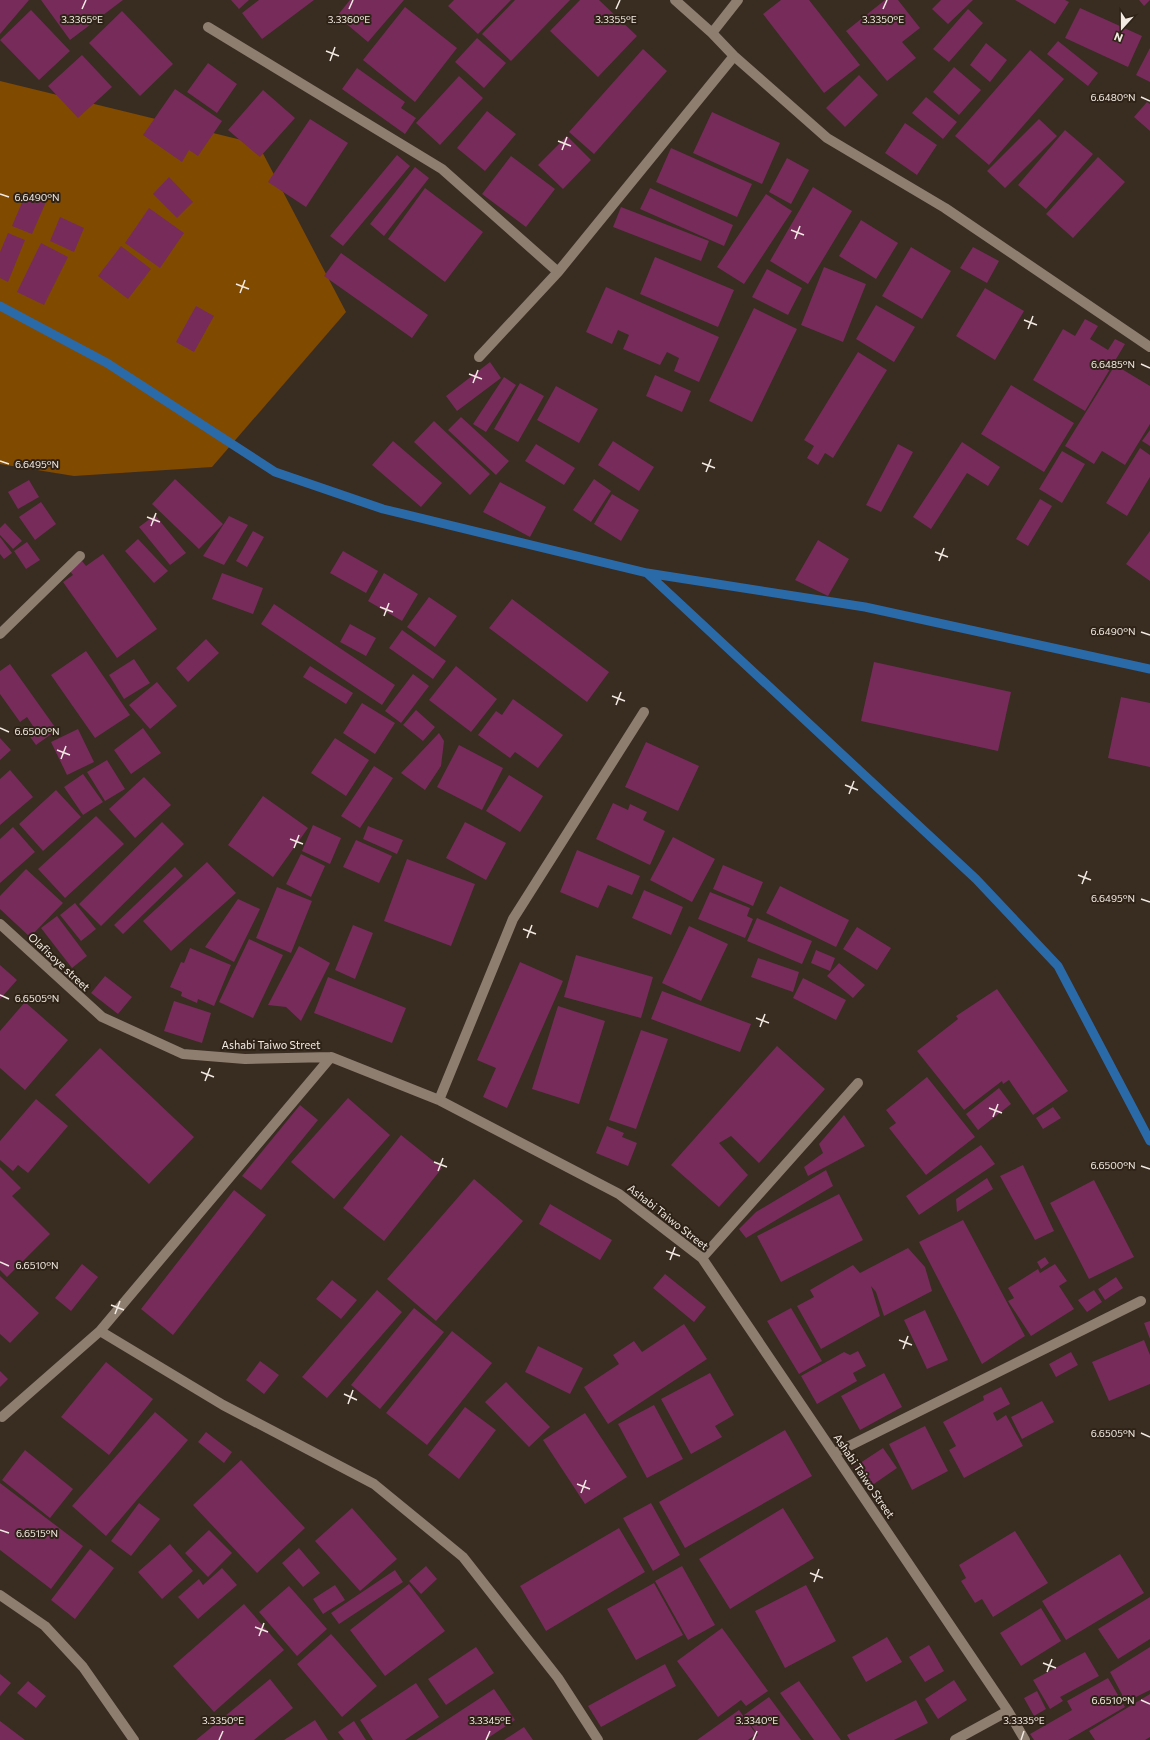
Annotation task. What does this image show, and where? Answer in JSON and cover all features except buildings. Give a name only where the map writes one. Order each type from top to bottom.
[{"type":"street","points":[[675,0],[712,33],[734,56],[827,138],[946,208],[1150,347]]},
{"type":"street","points":[[712,33],[738,0]]},
{"type":"street","points":[[208,27],[442,169],[558,272]]},
{"type":"street","points":[[479,357],[558,272],[734,56]]},
{"type":"street","points":[[0,634],[80,556]]},
{"type":"street","points":[[439,1100],[513,920],[644,712]]},
{"type":"street","name":"Olafisoye street","points":[[0,924],[102,1017]]},
{"type":"street","name":"Ashabi Taiwo Street","points":[[102,1017],[183,1054],[245,1059],[331,1057],[439,1100],[619,1194],[702,1258],[1008,1712],[1025,1740]]},
{"type":"street","points":[[1,1417],[100,1331],[331,1057]]},
{"type":"street","points":[[702,1258],[858,1083]]},
{"type":"street","points":[[834,1453],[1141,1301]]},
{"type":"street","points":[[100,1331],[223,1404],[374,1484],[463,1557],[558,1678],[598,1740]]},
{"type":"street","points":[[0,1595],[45,1626],[83,1666],[134,1740]]},
{"type":"street","points":[[955,1740],[1008,1712]]},
{"type":"shaded area","points":[[0,81],[258,144],[346,312],[212,467],[74,476],[0,464]]},
{"type":"waterway","points":[[0,306],[107,363],[275,472],[383,509],[647,573],[865,607],[1150,669]]},
{"type":"waterway","points":[[647,573],[976,879],[1058,966],[1150,1141]]}]
